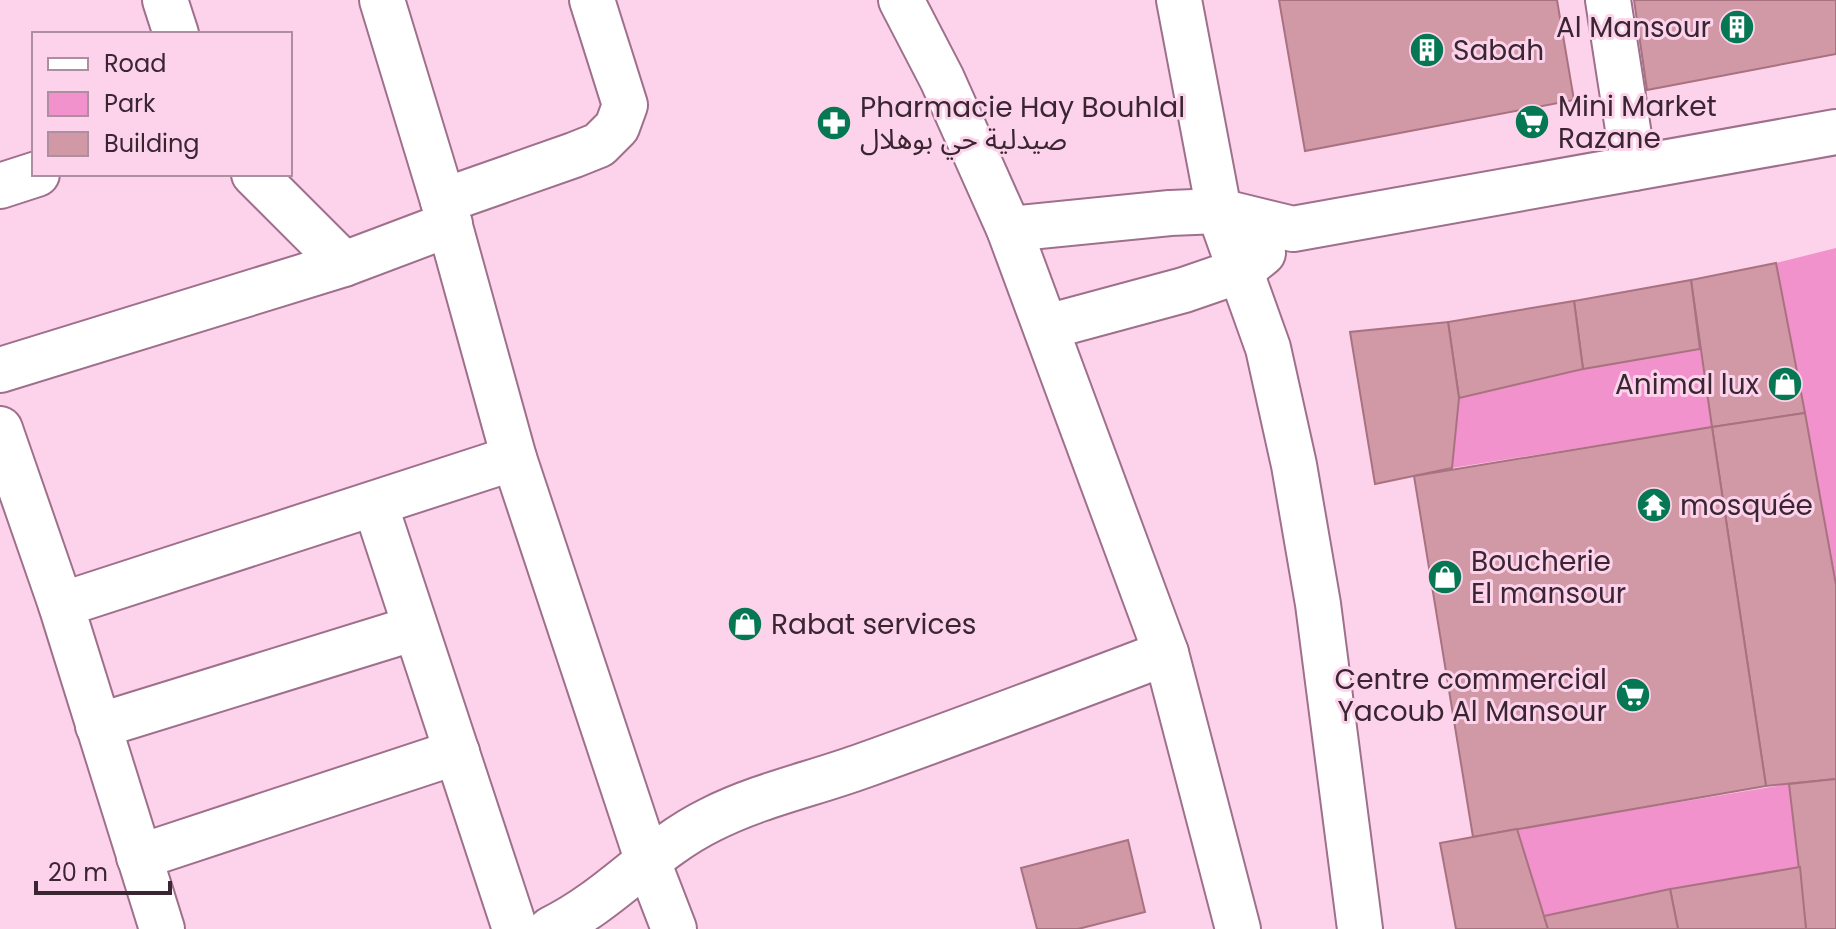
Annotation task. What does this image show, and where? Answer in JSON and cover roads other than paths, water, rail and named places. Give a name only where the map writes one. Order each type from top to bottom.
[{"type":"street","points":[[165,0],[175,32]]},
{"type":"street","points":[[382,0],[447,213],[514,458],[647,859],[674,929]]},
{"type":"street","points":[[0,370],[344,264],[447,213],[599,145],[617,127],[625,105],[592,0]]},
{"type":"street","points":[[901,0],[942,79],[1009,229],[1166,653],[1238,929]]},
{"type":"street","points":[[1179,0],[1219,211],[1268,348],[1294,465],[1318,604],[1360,929]]},
{"type":"street","points":[[1608,0],[1634,168]]},
{"type":"street","points":[[1009,229],[1219,211],[1293,229],[1836,132]]},
{"type":"street","points":[[0,186],[32,176]]},
{"type":"street","points":[[256,176],[344,264]]},
{"type":"street","points":[[1047,327],[1184,290],[1242,270],[1293,229]]},
{"type":"street","points":[[0,429],[61,605],[162,929]]},
{"type":"street","points":[[61,605],[514,458]]},
{"type":"street","points":[[375,504],[515,929]]},
{"type":"street","points":[[98,726],[415,628]]},
{"type":"street","points":[[551,929],[575,917],[647,859],[688,832],[759,799],[950,735],[1166,653]]},
{"type":"street","points":[[139,857],[457,752]]},
{"type":"place","name":"Al Mansour","points":[[1737,27]]},
{"type":"place","name":"Sabah","points":[[1427,50]]},
{"type":"place","name":"Mini Market Razane","points":[[1532,122]]},
{"type":"place","name":"Pharmacie Hay Bouhlal صيدلية حي بوهلال","points":[[834,123]]},
{"type":"place","name":"Animal lux","points":[[1785,384]]},
{"type":"place","name":"mosquée","points":[[1654,505]]},
{"type":"place","name":"Boucherie El mansour","points":[[1445,577]]},
{"type":"place","name":"Rabat services","points":[[745,624]]},
{"type":"place","name":"Centre commercial Yacoub Al Mansour","points":[[1633,695]]}]
